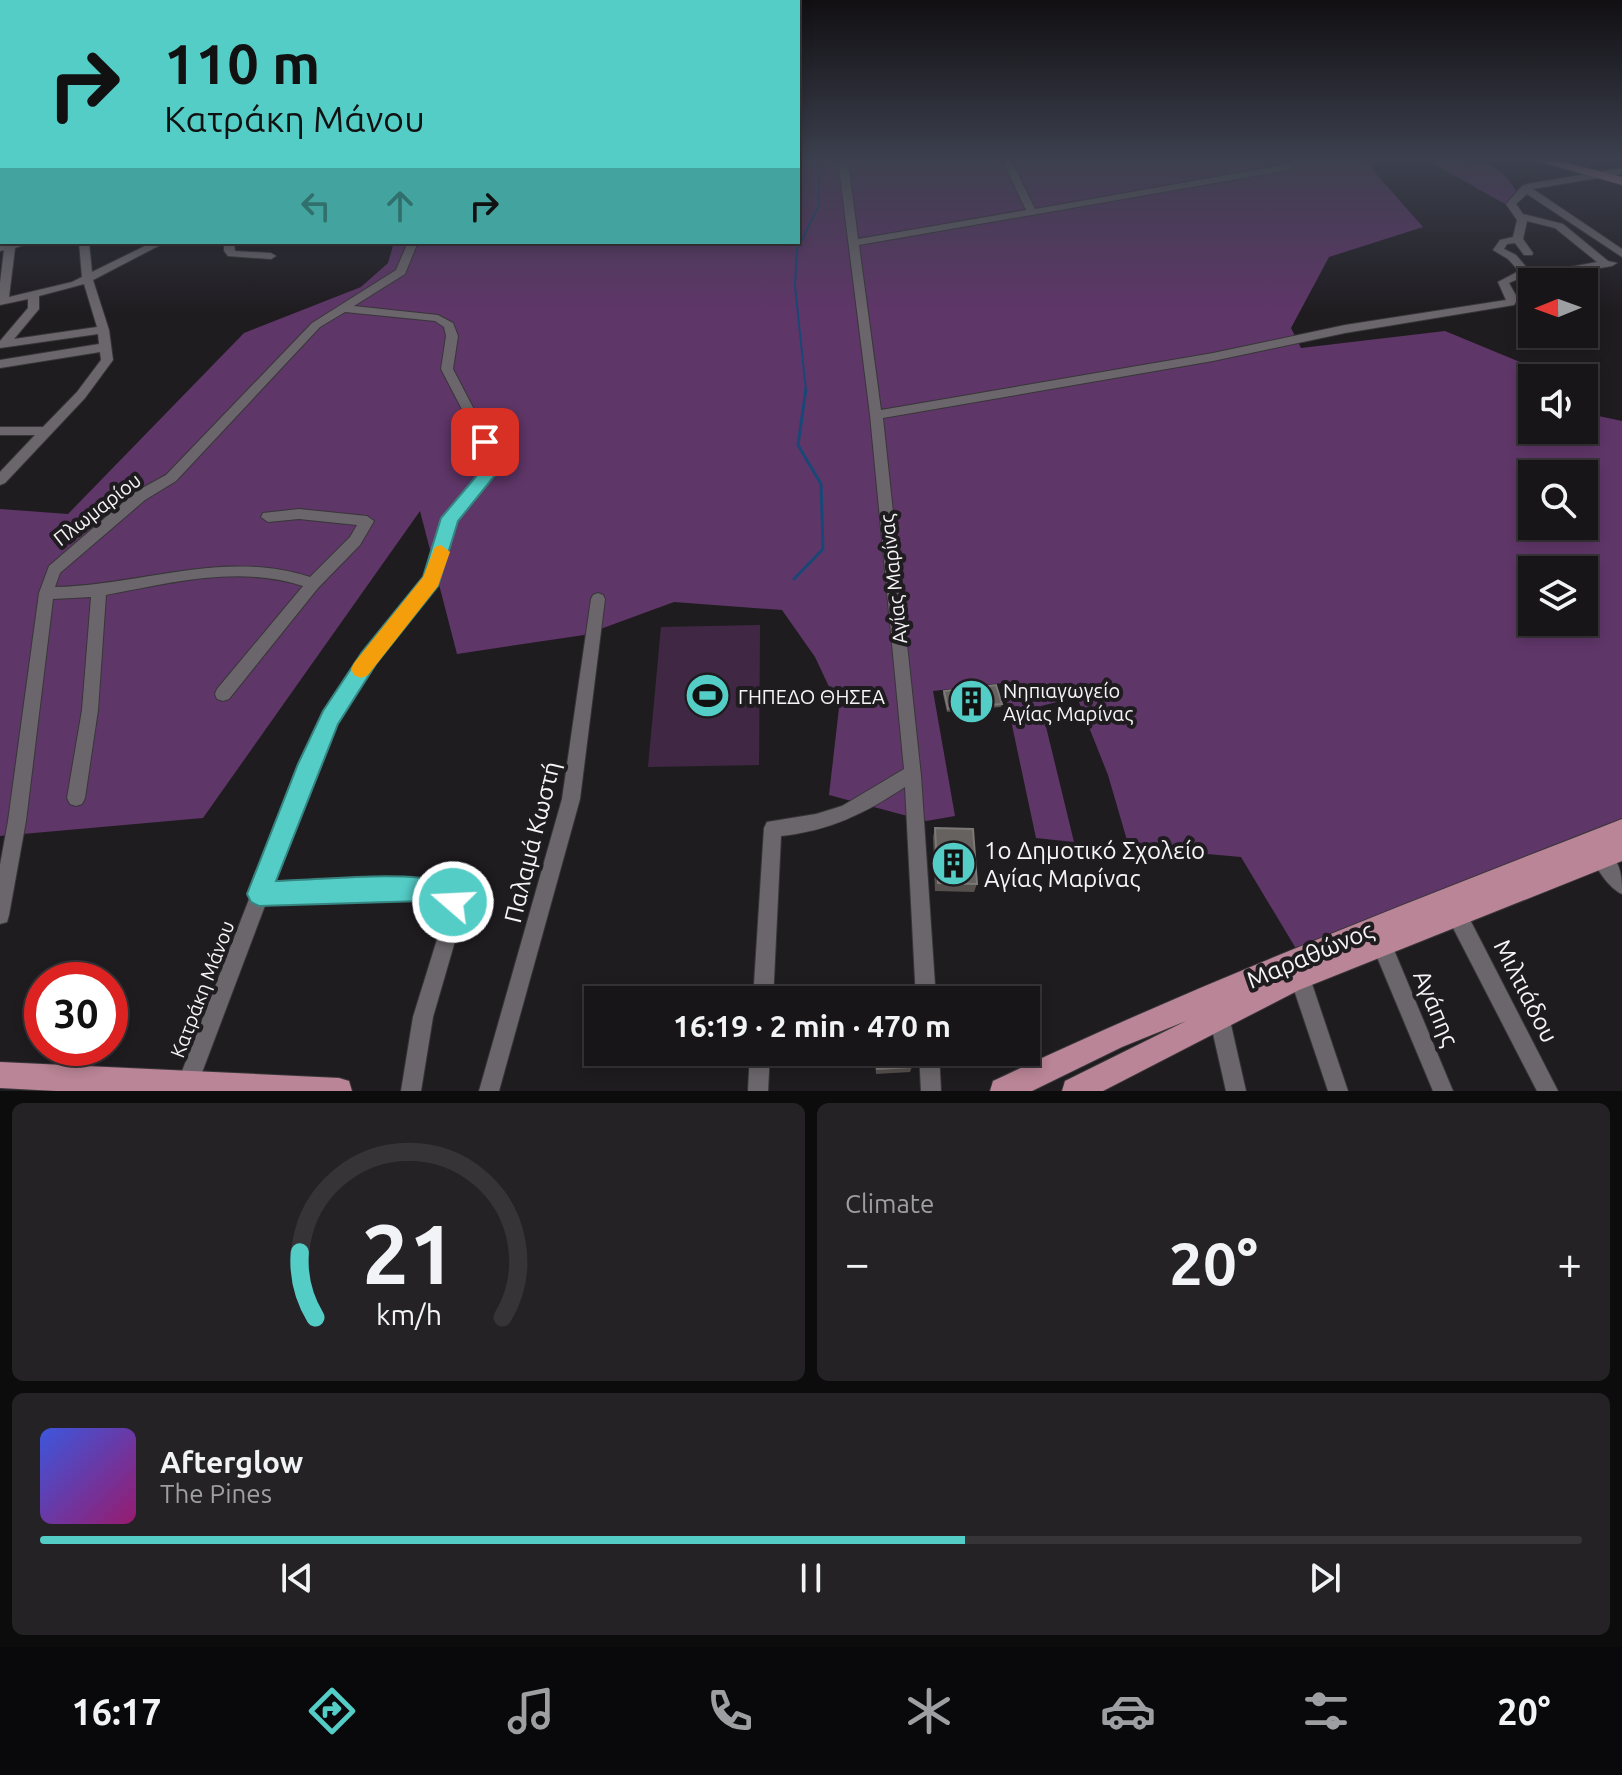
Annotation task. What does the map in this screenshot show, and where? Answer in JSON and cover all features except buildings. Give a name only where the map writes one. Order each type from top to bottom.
[{"type":"main road","name":"Μαραθώνος","points":[[1003,1091],[1113,1038],[1280,965],[1622,830]]},
{"type":"main road","name":"Μαραθώνος","points":[[1083,1089],[1219,1016],[1300,978],[1611,854]]},
{"type":"main road","points":[[0,1075],[339,1091]]},
{"type":"street","name":"Αγίας Μαρίνας","points":[[850,211],[876,415],[912,773],[925,986]]},
{"type":"street","points":[[854,243],[1044,211]]},
{"type":"street","points":[[1516,211],[1522,220],[1518,239],[1528,253]]},
{"type":"street","points":[[1559,211],[1622,254]]},
{"type":"street","points":[[1519,216],[1559,226],[1606,264]]},
{"type":"street","points":[[1518,239],[1504,242],[1498,250],[1512,257],[1522,268]]},
{"type":"street","points":[[0,480],[98,375],[107,360],[103,330],[87,278],[84,244]]},
{"type":"street","points":[[5,247],[1,302],[87,278],[157,244]]},
{"type":"street","points":[[229,244],[232,254],[271,256]]},
{"type":"street","name":"Πλωμαρίου","points":[[0,915],[17,821],[46,593],[54,570],[140,496],[171,478],[316,325],[401,272],[412,244]]},
{"type":"street","points":[[1582,268],[1621,261]]},
{"type":"street","points":[[876,415],[1213,357],[1345,329],[1510,303],[1513,299],[1503,282],[1518,275]]},
{"type":"street","points":[[2,346],[33,309],[34,294]]},
{"type":"street","name":"Κατράκη Μάνου","points":[[187,1084],[309,764],[330,718],[369,658],[431,581],[450,518],[480,484],[489,465],[485,442],[447,369],[452,336],[449,325],[438,318],[343,308]]},
{"type":"street","points":[[2,346],[103,330]]},
{"type":"street","points":[[0,364],[92,352],[106,347]]},
{"type":"street","points":[[0,431],[47,431]]},
{"type":"street","points":[[223,694],[313,584],[355,541],[367,521],[299,514],[268,517]]},
{"type":"street","points":[[46,593],[99,591],[157,579],[238,570],[288,573],[313,584]]},
{"type":"street","points":[[76,798],[90,710],[99,591]]},
{"type":"street","name":"Παλαμά Κωστή","points":[[489,1091],[571,799],[598,599]]},
{"type":"street","points":[[764,986],[773,828],[828,821],[852,812],[912,773]]},
{"type":"street","points":[[1611,854],[1622,885]]},
{"type":"street","points":[[259,894],[422,889],[444,894],[453,902],[453,917],[423,1017],[411,1091]]},
{"type":"street","name":"Μιλτιάδου","points":[[1457,915],[1548,1091]]},
{"type":"street","name":"Αγάπης","points":[[1382,945],[1443,1091]]},
{"type":"street","points":[[1300,978],[1338,1091]]},
{"type":"street","points":[[1219,1016],[1236,1091]]},
{"type":"street","points":[[758,1091],[759,1066]]},
{"type":"street","points":[[930,1066],[931,1091]]},
{"type":"shaded area","points":[[800,211],[1409,211],[1423,227],[1329,257],[1291,328],[1301,348],[1445,331],[1525,364],[1518,364],[1518,444],[1598,444],[1598,416],[1622,421],[1622,821],[1298,952],[1241,857],[1129,847],[1108,775],[1077,697],[1041,706],[1074,842],[1036,838],[1003,683],[933,691],[955,816],[926,821],[829,795],[839,708],[815,657],[782,610],[674,602],[584,635],[457,654],[420,511],[203,818],[0,836],[0,509],[68,514],[244,333],[361,287],[388,263],[393,244],[800,244]]},
{"type":"shaded area","name":"ΓΗΠΕΔΟ ΘΗΣΕΑ","points":[[760,625],[759,765],[648,767],[661,627]]},
{"type":"waterway","points":[[800,244],[816,211]]},
{"type":"waterway","points":[[800,244],[795,286],[806,390]]},
{"type":"waterway","points":[[794,579],[823,549],[821,484],[798,445],[806,390]]},
{"type":"slow traffic","points":[[361,669],[425,590],[436,572],[441,552]]},
{"type":"place","name":"ΓΗΠΕΔΟ ΘΗΣΕΑ","points":[[707,696]]},
{"type":"place","name":"Νηπιαγωγείο Αγίας Μαρίνας","points":[[972,701]]},
{"type":"place","name":"1ο Δημοτικό Σχολείο Αγίας Μαρίνας","points":[[953,864]]},
{"type":"route","points":[[453,902],[444,894],[422,889],[259,894],[330,718],[369,658],[431,581],[450,518],[487,474],[489,455],[485,442]]}]
